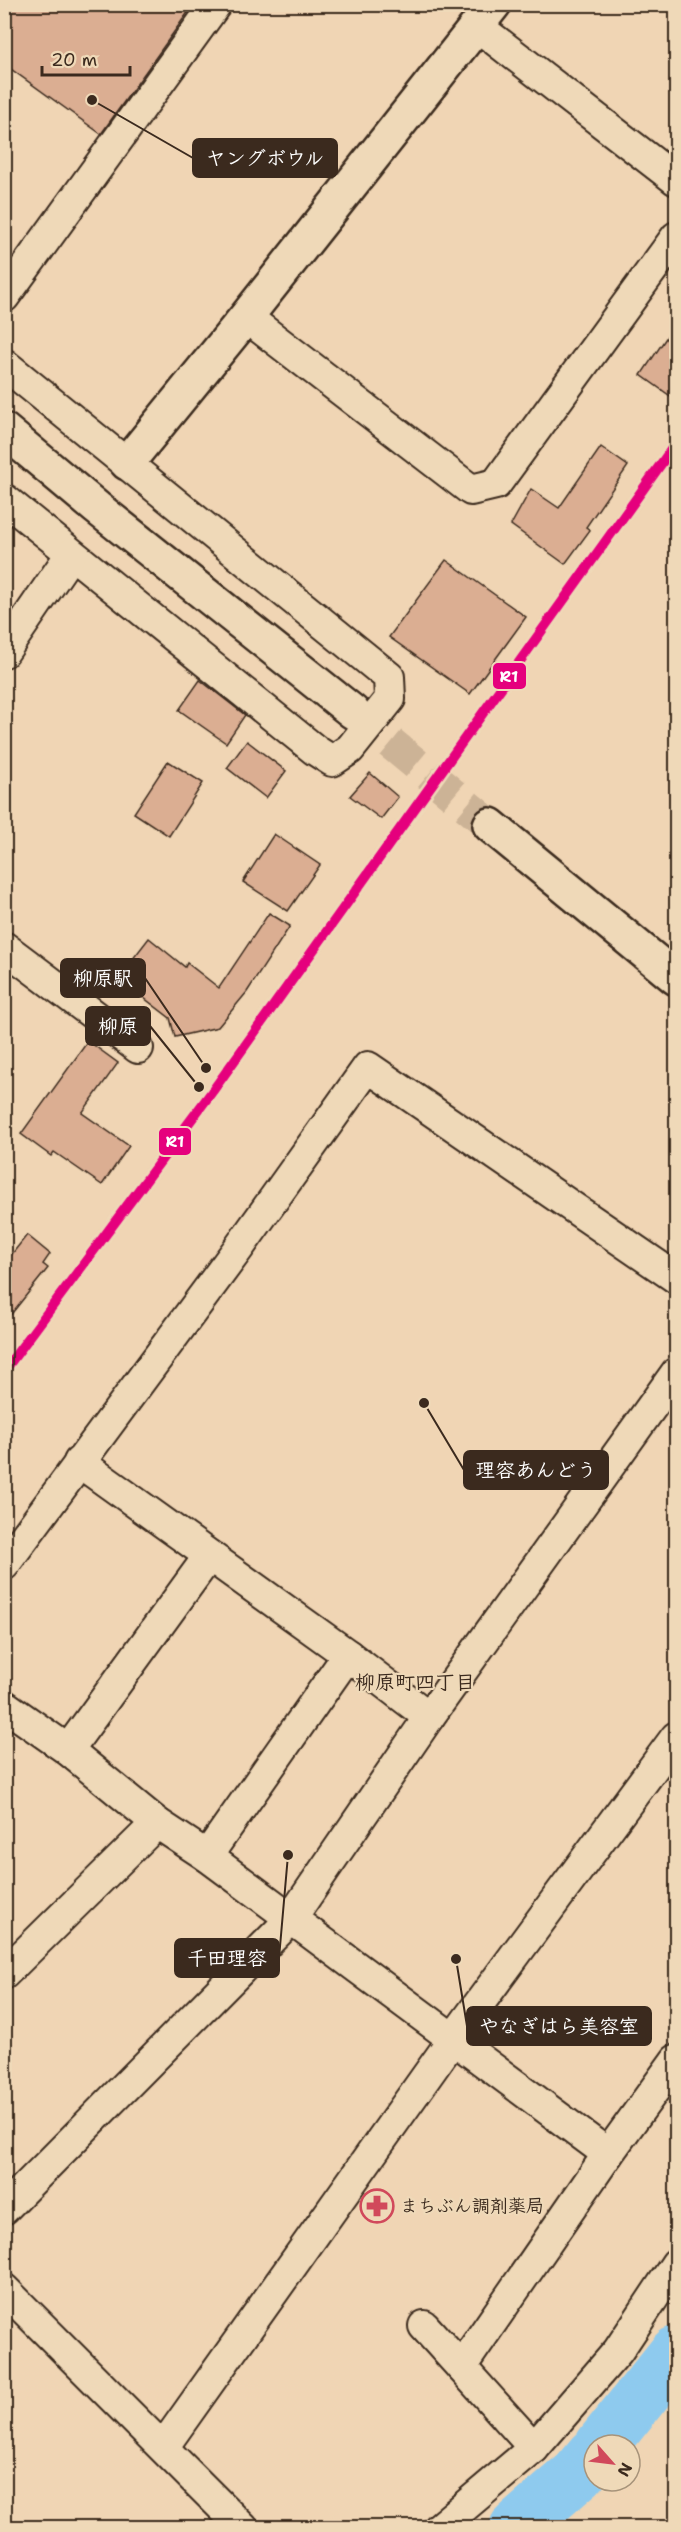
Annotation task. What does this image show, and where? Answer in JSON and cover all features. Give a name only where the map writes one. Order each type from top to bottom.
[{"type":"street","points":[[4,297],[216,4]]},
{"type":"street","points":[[127,462],[246,318],[486,15],[676,180]]},
{"type":"street","points":[[246,318],[471,490],[496,484],[676,237]]},
{"type":"street","points":[[4,364],[389,676],[390,699],[351,749],[332,761],[315,750],[4,499]]},
{"type":"street","points":[[4,430],[97,508],[353,712]]},
{"type":"street","points":[[4,652],[71,554]]},
{"type":"street","points":[[490,825],[676,978]]},
{"type":"street","points":[[4,947],[138,1048]]},
{"type":"street","points":[[4,1565],[238,1249],[368,1067],[676,1278]]},
{"type":"street","points":[[4,2209],[290,1920],[429,1718],[676,1373]]},
{"type":"street","points":[[80,1462],[348,1655],[429,1718]]},
{"type":"street","points":[[68,1750],[209,1556]]},
{"type":"street","points":[[207,1856],[348,1655]]},
{"type":"street","points":[[4,1705],[68,1750],[157,1823],[207,1856],[290,1920],[608,2154]]},
{"type":"street","points":[[164,2446],[453,2039],[676,1737]]},
{"type":"street","points":[[4,1974],[157,1823]]},
{"type":"street","points":[[461,2367],[676,2060]]},
{"type":"street","points":[[439,2528],[534,2448],[618,2351],[676,2264]]},
{"type":"street","points":[[4,2289],[164,2446],[243,2528]]},
{"type":"street","points":[[424,2326],[534,2448]]},
{"type":"building","points":[[4,4],[194,4],[101,134],[4,64]]},
{"type":"building","points":[[676,323],[676,400],[641,375]]},
{"type":"building","points":[[601,447],[628,466],[586,527],[590,530],[565,564],[511,525],[531,489],[559,508]]},
{"type":"building","points":[[446,560],[526,617],[470,694],[389,637]]},
{"type":"building","points":[[200,680],[245,715],[226,743],[179,710]]},
{"type":"building","points":[[247,741],[286,771],[266,798],[227,768]]},
{"type":"building","points":[[168,761],[203,783],[169,836],[134,813]]},
{"type":"building","points":[[370,773],[398,797],[381,819],[350,796]]},
{"type":"building","points":[[274,834],[320,865],[288,911],[243,882]]},
{"type":"building","points":[[269,913],[290,926],[247,992],[218,1027],[175,1037],[170,1018],[118,978],[149,938],[185,967],[187,963],[219,988]]},
{"type":"building","points":[[88,1041],[118,1063],[82,1113],[129,1146],[102,1185],[54,1152],[51,1156],[21,1134]]},
{"type":"building","points":[[27,1235],[50,1254],[43,1264],[48,1268],[4,1323],[4,1264]]},
{"type":"waterway","points":[[612,2433],[676,2353]]},
{"type":"waterway","points":[[516,2528],[582,2469]]},
{"type":"tunnel","points":[[353,712],[490,825]]},
{"type":"transit line","name":"R1","points":[[4,1371],[214,1089],[676,443]]},
{"type":"place","name":"ヤングボウル","points":[[92,100]]},
{"type":"place","name":"柳原駅","points":[[206,1068]]},
{"type":"place","name":"柳原","points":[[199,1087]]},
{"type":"place","name":"理容あんどう","points":[[424,1403]]},
{"type":"place","name":"千田理容","points":[[288,1855]]},
{"type":"place","name":"やなぎはら美容室","points":[[456,1959]]},
{"type":"place","name":"まちぶん調剤薬局","points":[[377,2206]]},
{"type":"district","name":"柳原町四丁目","points":[[415,1682]]}]
